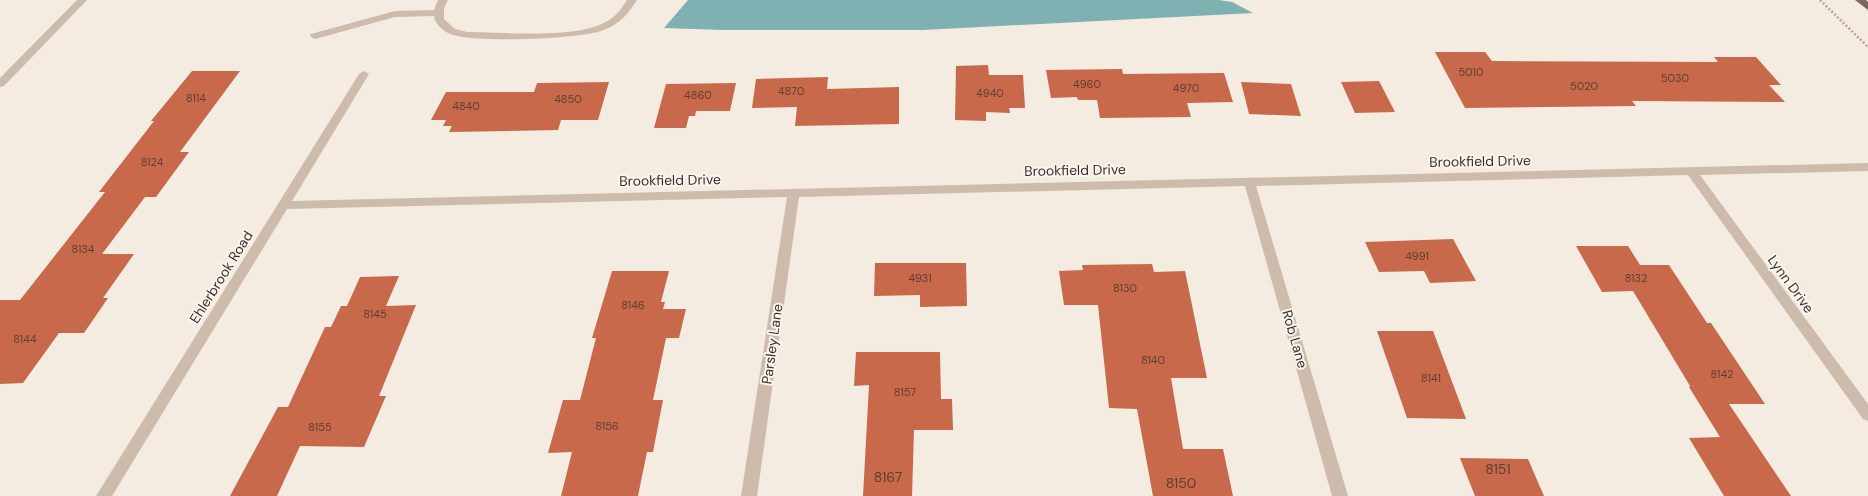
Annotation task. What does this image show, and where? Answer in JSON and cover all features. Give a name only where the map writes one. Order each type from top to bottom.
[{"type":"main road","points":[[1860,0],[1868,7]]},
{"type":"street","points":[[0,84],[82,0]]},
{"type":"street","points":[[443,0],[438,13],[439,20],[451,31],[467,35],[572,35],[590,32],[607,25],[620,16],[632,0]]},
{"type":"street","points":[[316,36],[395,14],[438,13]]},
{"type":"street","name":"Ehlerbrook Road","points":[[104,496],[364,74]]},
{"type":"street","name":"Brookfield Drive","points":[[283,205],[1868,167]]},
{"type":"street","name":"Lynn Drive","points":[[1690,170],[1868,414]]},
{"type":"street","name":"Rob Lane","points":[[1249,181],[1340,496]]},
{"type":"street","name":"Parsley Lane","points":[[749,496],[794,192]]},
{"type":"path","points":[[1820,0],[1868,47]]},
{"type":"water","points":[[688,0],[1219,0],[1232,2],[1253,13],[923,30],[723,30],[664,28]]},
{"type":"building","points":[[1435,52],[1485,52],[1492,61],[1718,62],[1714,57],[1756,57],[1781,85],[1769,85],[1785,102],[1632,101],[1636,106],[1465,108]]},
{"type":"building","points":[[988,65],[989,75],[1023,75],[1025,108],[1009,108],[1010,113],[986,112],[986,121],[955,120],[956,66]]},
{"type":"building","points":[[1122,69],[1123,74],[1224,73],[1233,102],[1187,103],[1191,117],[1100,118],[1097,100],[1078,100],[1077,97],[1051,98],[1046,70]]},
{"type":"building","points":[[192,71],[240,71],[180,152],[189,152],[156,197],[145,197],[102,254],[134,254],[103,298],[108,298],[84,333],[59,333],[23,383],[0,384],[0,300],[20,300],[105,192],[99,192],[154,121],[151,121]]},
{"type":"building","points":[[828,77],[827,89],[899,87],[899,124],[795,126],[797,107],[752,108],[756,79]]},
{"type":"building","points":[[1379,81],[1395,112],[1355,113],[1341,82]]},
{"type":"building","points":[[609,82],[598,120],[561,120],[558,130],[449,132],[452,126],[443,126],[446,120],[431,120],[446,92],[534,92],[537,83]]},
{"type":"building","points":[[1241,82],[1291,84],[1301,116],[1249,114]]},
{"type":"building","points":[[736,83],[730,111],[696,111],[695,116],[689,116],[686,128],[654,128],[666,84]]},
{"type":"building","points":[[1453,239],[1476,281],[1430,283],[1424,271],[1379,272],[1365,242]]},
{"type":"building","points":[[1576,246],[1628,246],[1640,265],[1669,265],[1707,323],[1711,323],[1765,404],[1729,404],[1791,496],[1724,496],[1689,438],[1720,437],[1690,386],[1633,291],[1602,292]]},
{"type":"building","points":[[875,263],[966,263],[967,306],[920,307],[920,295],[874,296]]},
{"type":"building","points":[[1152,264],[1154,272],[1185,271],[1207,378],[1171,378],[1183,449],[1223,449],[1233,496],[1153,496],[1137,409],[1109,408],[1098,305],[1064,305],[1059,271],[1083,270],[1082,265]]},
{"type":"building","points":[[612,271],[669,271],[661,302],[665,302],[663,309],[686,309],[679,338],[666,338],[653,400],[663,400],[653,452],[647,452],[638,496],[561,496],[572,452],[548,453],[563,400],[580,400],[596,338],[592,338]]},
{"type":"building","points":[[399,276],[386,306],[416,305],[379,396],[386,396],[364,447],[300,446],[277,496],[230,496],[278,407],[288,407],[325,327],[331,327],[341,306],[347,306],[360,277]]},
{"type":"building","points":[[1377,331],[1433,331],[1466,419],[1407,418]]},
{"type":"building","points":[[856,352],[940,352],[941,399],[952,399],[953,430],[914,430],[912,496],[863,496],[869,385],[854,386]]},
{"type":"building","points":[[1460,458],[1528,459],[1544,496],[1475,496]]}]
